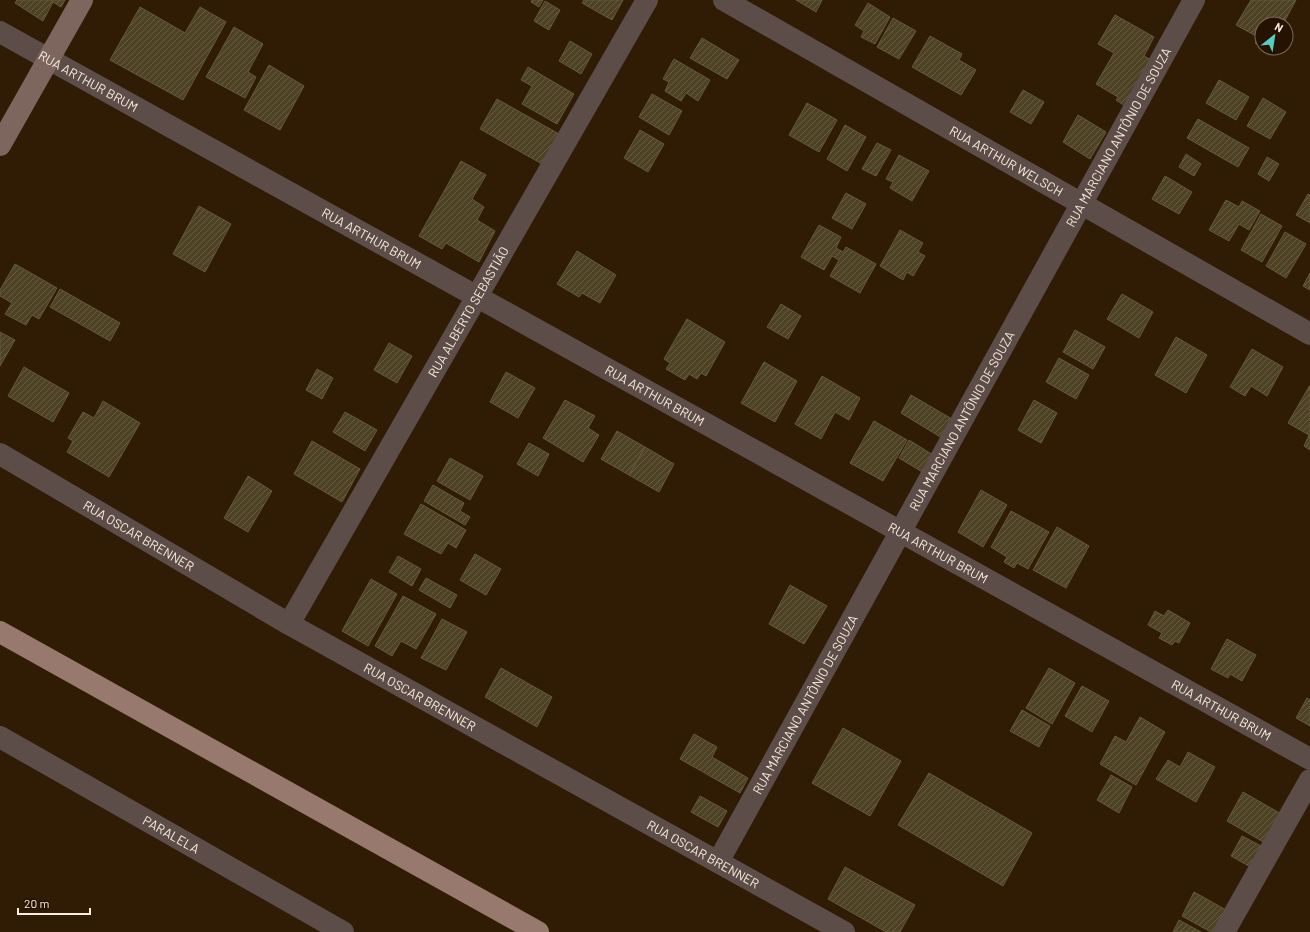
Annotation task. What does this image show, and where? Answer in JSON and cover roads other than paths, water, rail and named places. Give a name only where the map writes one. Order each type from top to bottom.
[{"type":"main road","points":[[0,632],[538,932]]},
{"type":"street","points":[[0,145],[82,0]]},
{"type":"street","name":"RUA ALBERTO SEBASTIÃO","points":[[289,624],[647,0]]},
{"type":"street","name":"RUA ARTHUR WELSCH","points":[[724,0],[1310,334]]},
{"type":"street","name":"RUA MARCIANO ANTÔNIO DE SOUZA","points":[[718,862],[1194,0]]},
{"type":"street","name":"RUA ARTHUR BRUM","points":[[0,32],[476,298],[1310,759]]},
{"type":"street","name":"RUA OSCAR BRENNER","points":[[0,454],[289,624],[844,932]]},
{"type":"street","name":"PARALELA","points":[[0,738],[343,932]]},
{"type":"street","points":[[1224,932],[1310,780]]}]
